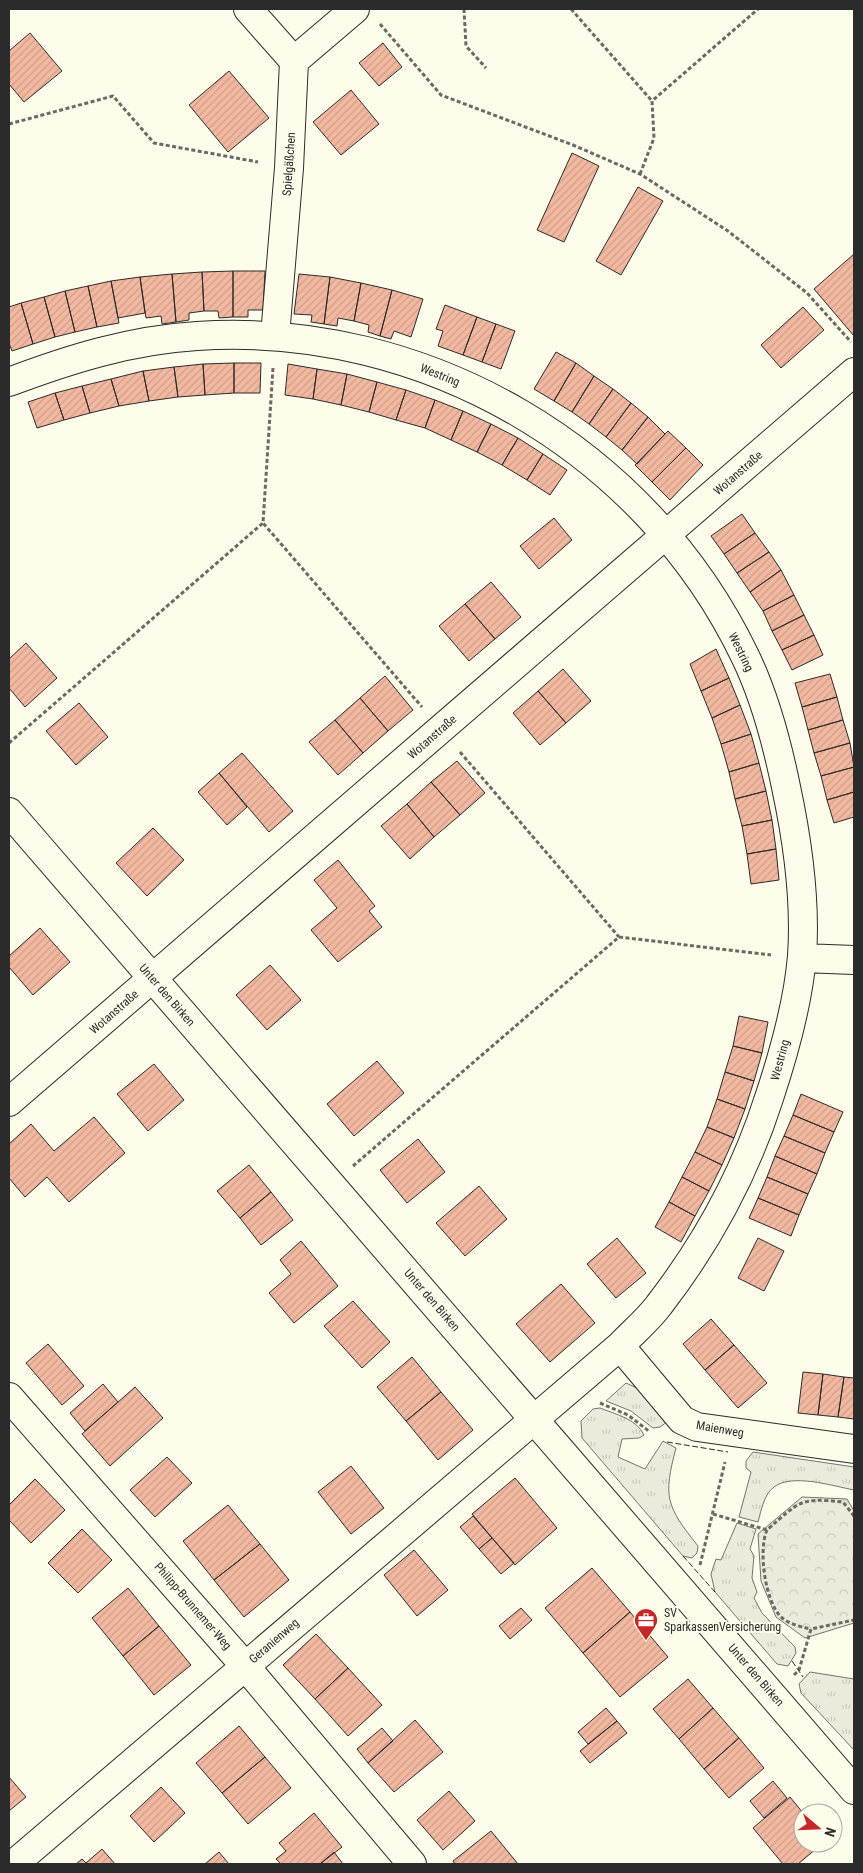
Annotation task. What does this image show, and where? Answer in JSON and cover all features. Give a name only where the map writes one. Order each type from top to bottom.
[{"type":"street","points":[[248,9],[294,61],[355,9]]},
{"type":"street","name":"Spielgäßchen","points":[[275,336],[289,168],[294,61]]},
{"type":"street","name":"Westring","points":[[9,382],[70,359],[132,344],[198,335],[275,336],[355,347],[428,368],[500,400],[540,424],[582,454],[624,490],[667,534],[712,596],[746,658],[776,740],[793,821],[803,892],[802,958],[784,1054],[755,1141],[713,1226],[658,1308],[620,1346],[535,1418]]},
{"type":"street","name":"Wotanstraße","points":[[9,1102],[854,372]]},
{"type":"street","name":"Unter den Birken","points":[[9,812],[535,1418],[854,1790]]},
{"type":"street","points":[[802,958],[854,960]]},
{"type":"street","name":"Maienweg","points":[[620,1346],[682,1420],[696,1427],[854,1449]]},
{"type":"street","name":"Philipp-Brunnemer-Weg","points":[[9,1397],[245,1666],[412,1864]]},
{"type":"street","name":"Geranienweg","points":[[14,1864],[535,1418]]},
{"type":"path","points":[[464,9],[466,46],[486,68]]},
{"type":"path","points":[[571,9],[652,102],[654,138],[640,174]]},
{"type":"path","points":[[652,102],[758,9]]},
{"type":"path","points":[[379,23],[441,95],[573,144],[640,174],[728,231],[807,293],[854,346]]},
{"type":"path","points":[[9,124],[113,96],[154,144],[289,168]]},
{"type":"path","points":[[9,743],[263,523],[275,336]]},
{"type":"path","points":[[332,1184],[619,937],[802,958]]},
{"type":"path","points":[[580,1380],[596,1402],[628,1415],[656,1436],[682,1420]]},
{"type":"path","points":[[684,1592],[698,1572],[731,1432]]},
{"type":"path","points":[[854,1516],[843,1502],[801,1501],[767,1530],[763,1539],[763,1561],[772,1600],[780,1616],[787,1621],[810,1629],[854,1620]]},
{"type":"path","points":[[713,1514],[767,1530]]},
{"type":"path","points":[[773,1695],[799,1670],[810,1629]]},
{"type":"green space","points":[[626,1383],[639,1389],[667,1422],[660,1427],[653,1428],[631,1411],[606,1401]]},
{"type":"green space","points":[[600,1408],[631,1421],[641,1429],[644,1435],[639,1438],[622,1439],[618,1457],[645,1469],[663,1441],[676,1448],[669,1478],[670,1500],[679,1521],[698,1546],[697,1553],[692,1558],[683,1556],[582,1438],[581,1421],[593,1409]]},
{"type":"green space","points":[[753,1452],[854,1467],[854,1490],[813,1482],[791,1481],[782,1483],[774,1487],[768,1494],[763,1503],[758,1522],[739,1517],[751,1472],[746,1468],[746,1461]]},
{"type":"green space","points":[[802,1497],[847,1499],[854,1511],[854,1623],[805,1638],[776,1617],[761,1581],[758,1534]]},
{"type":"green space","points":[[737,1523],[756,1529],[750,1549],[754,1556],[752,1578],[757,1592],[754,1598],[762,1613],[795,1647],[796,1653],[788,1666],[777,1664],[715,1592],[711,1574],[716,1559],[721,1560]]},
{"type":"green space","points":[[810,1672],[854,1679],[854,1750],[801,1693],[799,1684]]},
{"type":"building","points":[[30,33],[62,71],[24,102],[9,84],[9,51]]},
{"type":"building","points":[[383,43],[402,67],[379,86],[359,63]]},
{"type":"building","points":[[229,71],[269,118],[228,152],[189,105]]},
{"type":"building","points":[[351,90],[379,124],[341,155],[313,122]]},
{"type":"building","points":[[572,153],[599,166],[564,242],[537,230]]},
{"type":"building","points":[[638,187],[663,201],[621,275],[596,261]]},
{"type":"building","points":[[854,254],[854,336],[814,289]]},
{"type":"building","points":[[233,271],[265,271],[263,310],[248,310],[248,317],[233,317]]},
{"type":"building","points":[[233,271],[233,317],[219,318],[218,311],[204,311],[202,272]]},
{"type":"building","points":[[202,272],[204,311],[189,313],[189,320],[176,322],[172,274]]},
{"type":"building","points":[[172,274],[176,322],[162,324],[161,316],[146,318],[140,277]]},
{"type":"building","points":[[299,274],[330,277],[324,324],[311,322],[312,315],[294,314]]},
{"type":"building","points":[[140,277],[145,313],[118,318],[111,281]]},
{"type":"building","points":[[330,277],[361,283],[354,321],[338,318],[337,326],[324,324]]},
{"type":"building","points":[[111,281],[119,323],[97,327],[88,286]]},
{"type":"building","points":[[361,283],[392,290],[380,336],[368,332],[369,325],[354,321]]},
{"type":"building","points":[[88,286],[97,327],[75,332],[65,291]]},
{"type":"building","points":[[392,290],[423,299],[411,337],[394,331],[391,339],[380,336]]},
{"type":"building","points":[[65,291],[75,332],[55,337],[44,297]]},
{"type":"building","points":[[44,297],[55,337],[33,344],[21,303]]},
{"type":"building","points":[[21,303],[33,344],[12,351],[9,343],[9,307]]},
{"type":"building","points":[[445,305],[477,317],[463,355],[438,346],[443,331],[436,329]]},
{"type":"building","points":[[803,307],[824,330],[781,368],[761,345]]},
{"type":"building","points":[[477,317],[496,324],[482,362],[463,355]]},
{"type":"building","points":[[496,324],[515,331],[501,369],[482,362]]},
{"type":"building","points":[[556,352],[576,363],[554,401],[534,389]]},
{"type":"building","points":[[234,363],[234,393],[205,395],[203,364]]},
{"type":"building","points":[[234,363],[261,363],[260,393],[234,393]]},
{"type":"building","points":[[576,363],[594,376],[572,412],[554,401]]},
{"type":"building","points":[[203,364],[205,395],[178,397],[174,367]]},
{"type":"building","points":[[288,364],[317,369],[313,399],[285,395]]},
{"type":"building","points":[[174,367],[178,397],[149,401],[143,371]]},
{"type":"building","points":[[317,369],[347,374],[341,405],[313,399]]},
{"type":"building","points":[[143,371],[149,401],[119,406],[111,379]]},
{"type":"building","points":[[347,374],[377,382],[369,412],[341,405]]},
{"type":"building","points":[[594,376],[613,389],[589,424],[572,412]]},
{"type":"building","points":[[111,379],[119,406],[90,413],[82,386]]},
{"type":"building","points":[[377,382],[406,390],[396,420],[369,412]]},
{"type":"building","points":[[82,386],[90,413],[64,420],[55,393]]},
{"type":"building","points":[[613,389],[631,403],[606,437],[589,424]]},
{"type":"building","points":[[406,390],[435,400],[425,428],[396,420]]},
{"type":"building","points":[[55,393],[64,420],[37,428],[28,402]]},
{"type":"building","points":[[435,400],[463,411],[451,440],[425,428]]},
{"type":"building","points":[[631,403],[648,417],[622,450],[606,437]]},
{"type":"building","points":[[463,411],[491,424],[477,452],[451,440]]},
{"type":"building","points":[[648,417],[665,434],[637,464],[622,450]]},
{"type":"building","points":[[491,424],[518,438],[502,465],[477,452]]},
{"type":"building","points":[[668,431],[686,448],[652,482],[635,465]]},
{"type":"building","points":[[518,438],[543,454],[527,480],[502,465]]},
{"type":"building","points":[[686,448],[703,465],[670,500],[652,482]]},
{"type":"building","points":[[543,454],[567,470],[550,495],[527,480]]},
{"type":"building","points":[[742,514],[755,533],[724,554],[711,536]]},
{"type":"building","points":[[554,518],[572,540],[539,569],[520,546]]},
{"type":"building","points":[[755,533],[769,552],[737,573],[724,554]]},
{"type":"building","points":[[769,552],[781,570],[750,592],[737,573]]},
{"type":"building","points":[[781,570],[794,595],[763,611],[750,592]]},
{"type":"building","points":[[491,582],[521,617],[495,639],[465,604]]},
{"type":"building","points":[[794,595],[804,615],[772,631],[763,611]]},
{"type":"building","points":[[465,604],[495,639],[469,661],[439,626]]},
{"type":"building","points":[[804,615],[814,635],[782,650],[772,631]]},
{"type":"building","points":[[814,635],[823,655],[792,670],[782,650]]},
{"type":"building","points":[[26,643],[57,678],[25,707],[9,688],[9,659]]},
{"type":"building","points":[[716,649],[729,678],[701,691],[690,664]]},
{"type":"building","points":[[563,669],[591,701],[566,723],[538,691]]},
{"type":"building","points":[[830,674],[837,697],[802,707],[795,683]]},
{"type":"building","points":[[385,676],[413,710],[388,731],[360,698]]},
{"type":"building","points":[[729,678],[740,705],[712,718],[701,691]]},
{"type":"building","points":[[538,691],[566,723],[540,745],[513,713]]},
{"type":"building","points":[[837,697],[843,720],[808,730],[802,707]]},
{"type":"building","points":[[360,698],[388,731],[363,753],[335,720]]},
{"type":"building","points":[[79,703],[108,737],[76,765],[46,731]]},
{"type":"building","points":[[740,705],[751,734],[721,744],[712,718]]},
{"type":"building","points":[[335,720],[363,753],[338,775],[309,742]]},
{"type":"building","points":[[843,720],[850,743],[814,753],[808,730]]},
{"type":"building","points":[[751,734],[759,763],[729,772],[721,744]]},
{"type":"building","points":[[850,743],[854,767],[821,776],[814,753]]},
{"type":"building","points":[[242,753],[293,811],[269,832],[219,773]]},
{"type":"building","points":[[457,761],[485,793],[460,815],[431,782]]},
{"type":"building","points":[[759,763],[766,791],[735,799],[729,772]]},
{"type":"building","points":[[854,767],[854,792],[827,800],[821,776]]},
{"type":"building","points":[[219,773],[247,807],[227,825],[198,792]]},
{"type":"building","points":[[431,782],[460,815],[434,837],[407,804]]},
{"type":"building","points":[[766,791],[772,820],[742,826],[735,799]]},
{"type":"building","points":[[854,792],[854,817],[834,823],[827,800]]},
{"type":"building","points":[[407,804],[434,837],[410,859],[381,826]]},
{"type":"building","points":[[772,820],[776,849],[747,854],[742,826]]},
{"type":"building","points":[[153,828],[184,860],[147,896],[116,863]]},
{"type":"building","points":[[776,849],[779,880],[751,884],[747,854]]},
{"type":"building","points":[[338,860],[375,906],[369,911],[382,927],[338,962],[311,930],[337,908],[314,880]]},
{"type":"building","points":[[40,928],[70,962],[33,995],[9,967],[9,956]]},
{"type":"building","points":[[270,965],[301,1000],[267,1030],[236,995]]},
{"type":"building","points":[[739,1016],[768,1022],[762,1053],[733,1046]]},
{"type":"building","points":[[733,1046],[762,1053],[754,1081],[725,1072]]},
{"type":"building","points":[[377,1061],[404,1093],[354,1136],[327,1104]]},
{"type":"building","points":[[154,1064],[184,1100],[148,1131],[117,1094]]},
{"type":"building","points":[[725,1072],[754,1081],[745,1109],[717,1099]]},
{"type":"building","points":[[801,1094],[843,1112],[834,1132],[793,1115]]},
{"type":"building","points":[[717,1099],[745,1109],[734,1138],[707,1127]]},
{"type":"building","points":[[793,1115],[834,1132],[825,1153],[784,1136]]},
{"type":"building","points":[[94,1117],[125,1153],[69,1202],[47,1177],[25,1197],[9,1178],[9,1144],[31,1124],[54,1151]]},
{"type":"building","points":[[707,1127],[734,1138],[722,1165],[695,1152]]},
{"type":"building","points":[[784,1136],[825,1153],[817,1174],[775,1156]]},
{"type":"building","points":[[418,1139],[445,1172],[407,1203],[380,1170]]},
{"type":"building","points":[[695,1152],[722,1165],[709,1191],[682,1177]]},
{"type":"building","points":[[775,1156],[817,1174],[808,1194],[767,1177]]},
{"type":"building","points":[[249,1165],[271,1192],[240,1218],[217,1191]]},
{"type":"building","points":[[682,1177],[709,1191],[695,1216],[669,1202]]},
{"type":"building","points":[[767,1177],[808,1194],[799,1215],[758,1198]]},
{"type":"building","points":[[479,1186],[507,1219],[465,1256],[436,1223]]},
{"type":"building","points":[[271,1192],[293,1220],[261,1245],[240,1218]]},
{"type":"building","points":[[758,1198],[799,1215],[791,1236],[749,1218]]},
{"type":"building","points":[[669,1202],[695,1216],[681,1242],[655,1227]]},
{"type":"building","points":[[617,1238],[646,1273],[616,1298],[587,1264]]},
{"type":"building","points":[[758,1238],[784,1251],[764,1291],[738,1278]]},
{"type":"building","points":[[301,1241],[338,1286],[294,1323],[269,1293],[291,1274],[280,1260]]},
{"type":"building","points":[[561,1284],[595,1323],[550,1362],[516,1324]]},
{"type":"building","points":[[353,1301],[390,1342],[362,1368],[324,1326]]},
{"type":"building","points":[[711,1319],[734,1345],[705,1370],[683,1344]]},
{"type":"building","points":[[48,1344],[84,1386],[62,1405],[26,1363]]},
{"type":"building","points":[[734,1345],[767,1383],[738,1408],[705,1370]]},
{"type":"building","points":[[412,1357],[441,1392],[406,1421],[377,1387]]},
{"type":"building","points":[[803,1372],[823,1374],[818,1415],[798,1413]]},
{"type":"building","points":[[823,1374],[844,1377],[838,1417],[818,1415]]},
{"type":"building","points":[[844,1377],[854,1378],[854,1419],[838,1417]]},
{"type":"building","points":[[103,1384],[118,1402],[85,1431],[70,1413]]},
{"type":"building","points":[[135,1387],[163,1418],[110,1466],[82,1434]]},
{"type":"building","points":[[441,1392],[473,1430],[438,1460],[406,1421]]},
{"type":"building","points":[[167,1457],[192,1483],[155,1517],[130,1490]]},
{"type":"building","points":[[351,1466],[384,1508],[351,1534],[318,1492]]},
{"type":"building","points":[[515,1478],[557,1528],[515,1565],[472,1514]]},
{"type":"building","points":[[35,1479],[65,1510],[31,1543],[9,1520],[9,1505]]},
{"type":"building","points":[[228,1505],[260,1544],[214,1580],[183,1541]]},
{"type":"building","points":[[473,1516],[492,1538],[479,1549],[460,1527]]},
{"type":"building","points":[[82,1529],[112,1560],[78,1593],[48,1563]]},
{"type":"building","points":[[492,1538],[514,1563],[501,1574],[479,1549]]},
{"type":"building","points":[[260,1544],[289,1580],[244,1617],[214,1580]]},
{"type":"building","points":[[414,1550],[448,1590],[417,1616],[384,1575]]},
{"type":"building","points":[[592,1568],[630,1612],[583,1653],[545,1608]]},
{"type":"building","points":[[128,1588],[159,1626],[123,1656],[92,1618]]},
{"type":"building","points":[[521,1608],[532,1620],[510,1639],[499,1626]]},
{"type":"building","points":[[630,1612],[668,1657],[620,1697],[583,1653]]},
{"type":"building","points":[[159,1626],[191,1665],[154,1695],[123,1656]]},
{"type":"building","points":[[316,1634],[348,1668],[315,1699],[283,1665]]},
{"type":"building","points":[[348,1668],[382,1705],[348,1736],[315,1699]]},
{"type":"building","points":[[688,1679],[713,1708],[679,1739],[653,1709]]},
{"type":"building","points":[[606,1708],[617,1721],[588,1744],[578,1732]]},
{"type":"building","points":[[713,1708],[739,1738],[704,1769],[679,1739]]},
{"type":"building","points":[[415,1720],[443,1752],[394,1792],[368,1763]]},
{"type":"building","points":[[617,1721],[627,1733],[590,1763],[580,1751]]},
{"type":"building","points":[[239,1726],[265,1757],[222,1793],[196,1763]]},
{"type":"building","points":[[382,1728],[393,1741],[368,1763],[357,1749]]},
{"type":"building","points":[[739,1738],[764,1768],[729,1798],[704,1769]]},
{"type":"building","points":[[265,1757],[291,1788],[248,1824],[222,1793]]},
{"type":"building","points":[[9,1777],[26,1797],[9,1811]]},
{"type":"building","points":[[773,1781],[787,1798],[764,1818],[750,1801]]},
{"type":"building","points":[[161,1787],[185,1813],[154,1842],[130,1816]]},
{"type":"building","points":[[449,1791],[475,1821],[443,1850],[417,1820]]},
{"type":"building","points":[[790,1797],[795,1803],[793,1803],[793,1853],[811,1853],[798,1864],[783,1864],[753,1828]]},
{"type":"building","points":[[314,1813],[342,1847],[320,1864],[281,1864],[276,1859],[286,1851],[279,1843]]},
{"type":"building","points":[[491,1831],[518,1864],[455,1864],[453,1861]]},
{"type":"building","points":[[102,1849],[115,1864],[76,1864],[82,1859],[86,1863]]},
{"type":"building","points":[[219,1852],[229,1864],[205,1864]]},
{"type":"building","points":[[334,1852],[343,1864],[320,1864]]},
{"type":"fence","points":[[667,1442],[728,1452]]},
{"type":"fence","points":[[683,1556],[715,1592]]},
{"type":"fence","points":[[792,1661],[803,1677]]},
{"type":"place","name":"SV SparkassenVersicherung","points":[[646,1641]]}]
